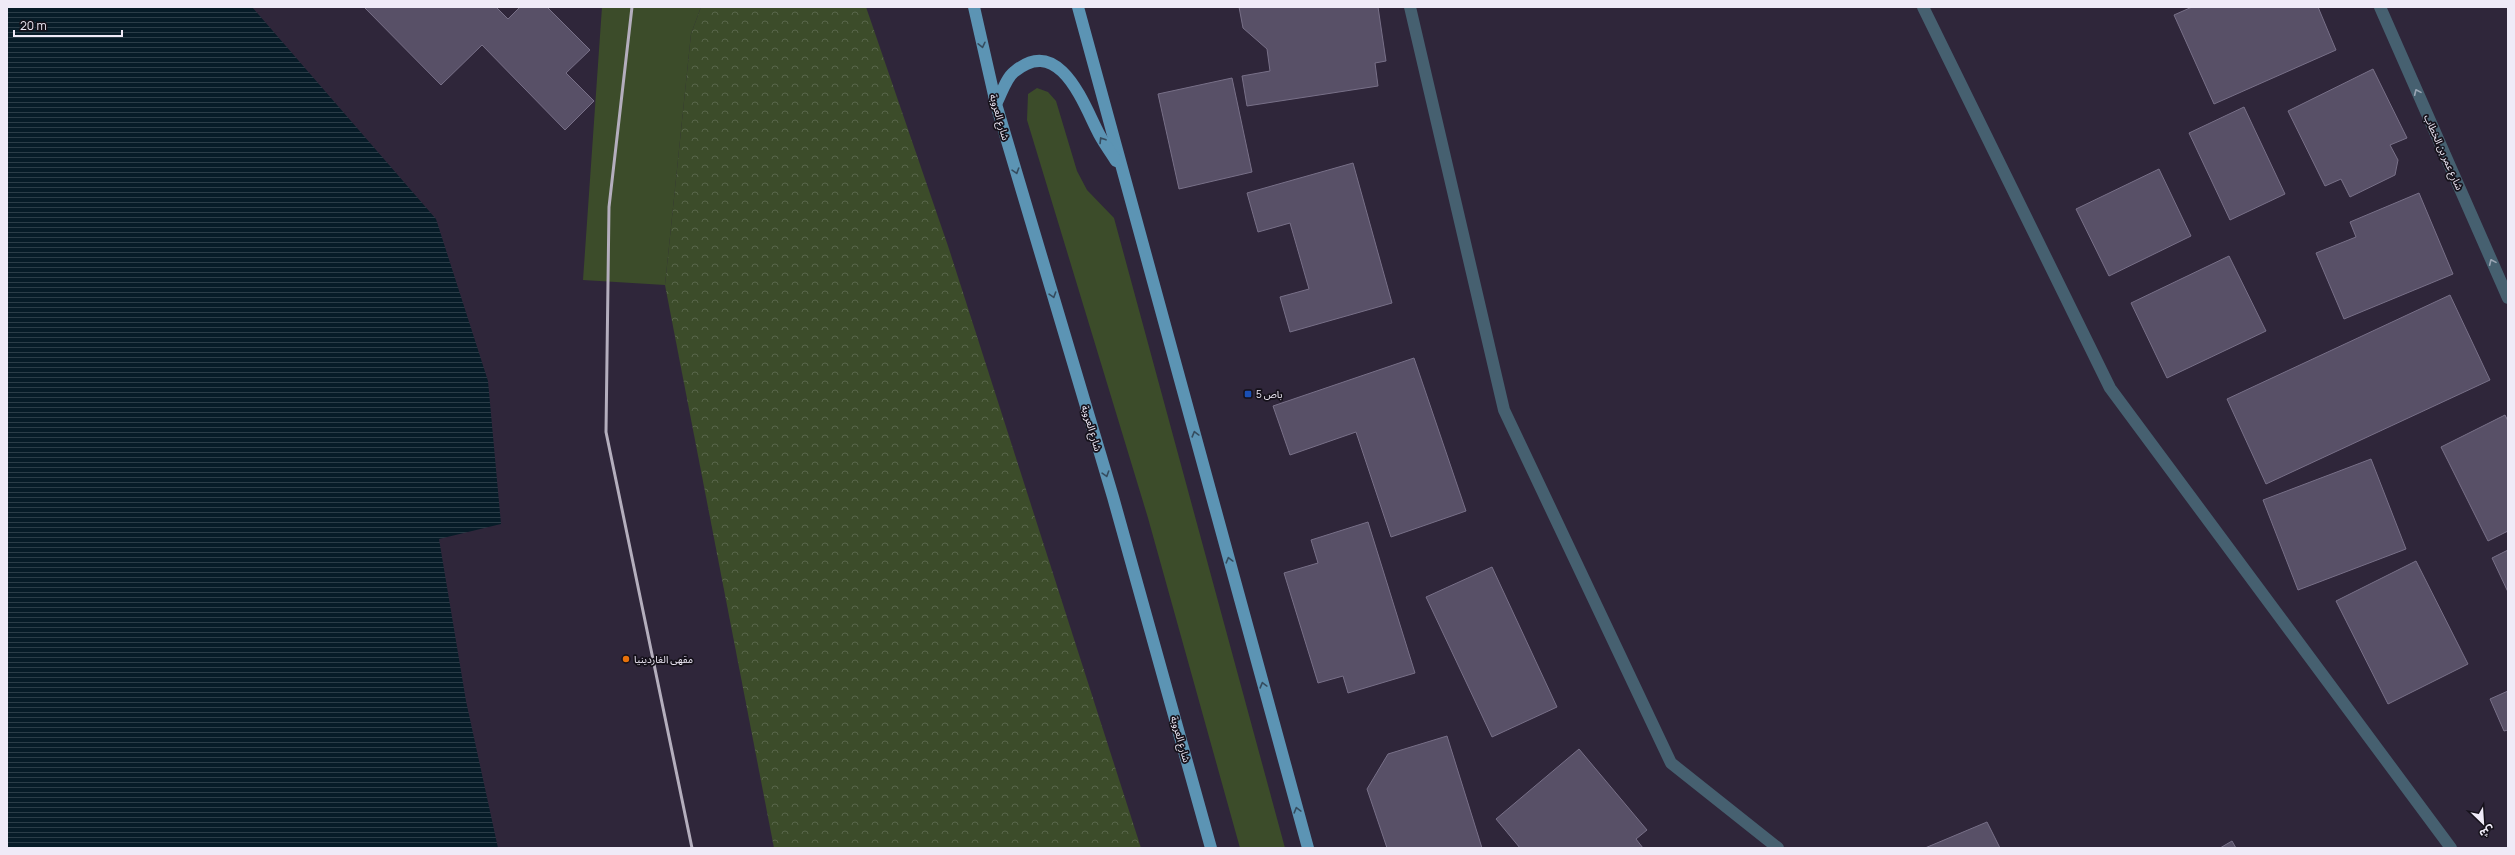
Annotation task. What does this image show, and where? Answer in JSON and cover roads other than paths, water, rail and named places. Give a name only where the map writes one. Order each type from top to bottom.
[{"type":"main road","name":"شارع العروبة","points":[[974,7],[996,104],[1113,497],[1212,848]]},
{"type":"main road","points":[[1078,7],[1308,848]]},
{"type":"main road","points":[[996,104],[1013,72],[1033,61],[1057,66],[1072,80],[1099,134],[1123,173]]},
{"type":"street","points":[[1410,7],[1504,410],[1671,763],[1778,848]]},
{"type":"street","points":[[1923,7],[2110,388],[2451,848]]},
{"type":"street","name":"شارع عمر بن الخطاب","points":[[2380,7],[2508,298]]},
{"type":"water","points":[[7,7],[252,7],[436,219],[488,381],[501,524],[439,539],[466,701],[498,848],[7,848]]},
{"type":"railway","points":[[632,7],[609,207],[606,432],[692,848]]},
{"type":"place","name":"باص 5","points":[[1248,394]]},
{"type":"place","name":"مقهى الغاردينيا","points":[[626,659]]}]
